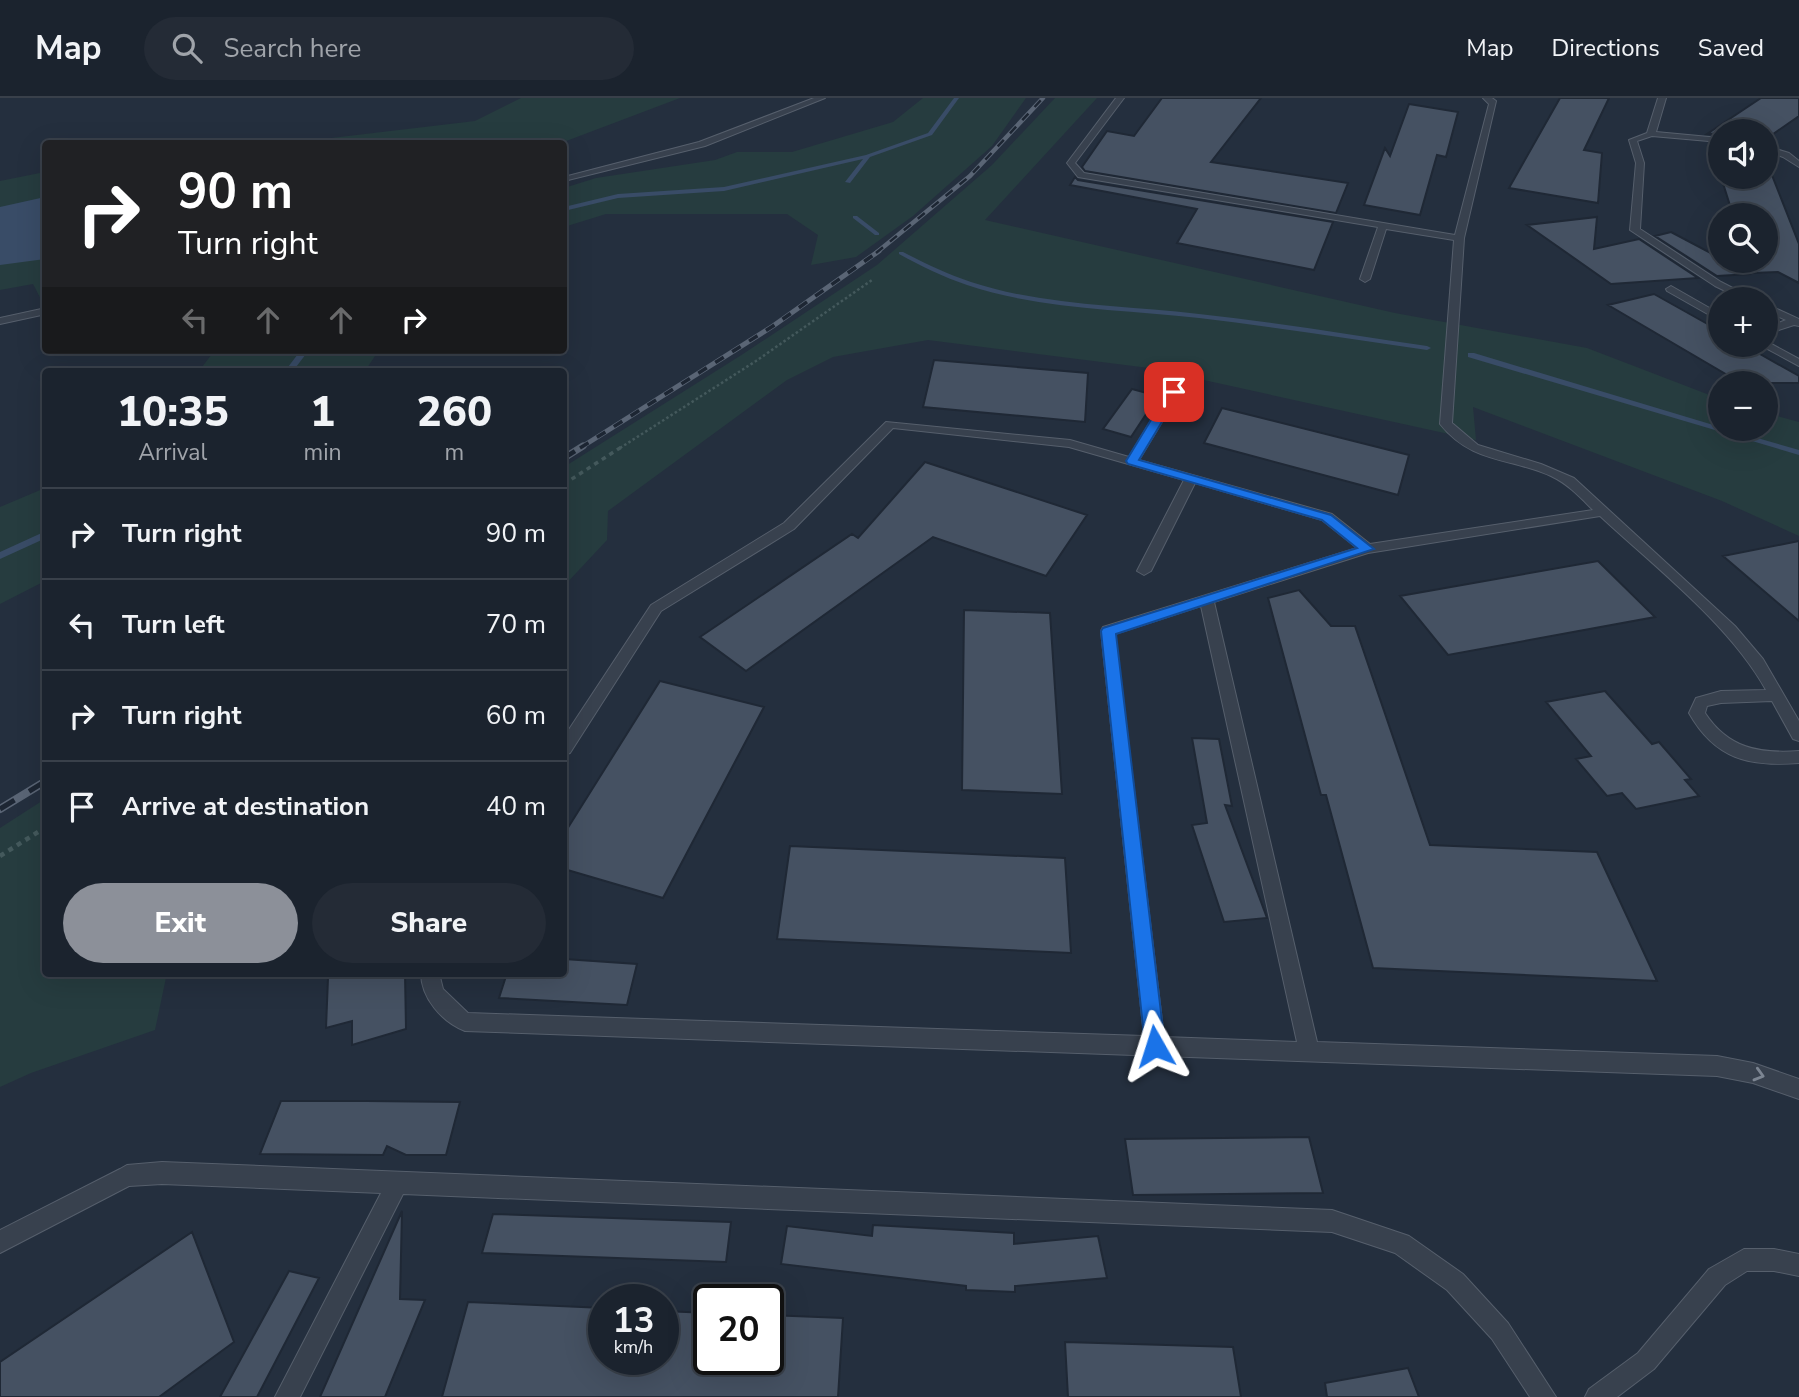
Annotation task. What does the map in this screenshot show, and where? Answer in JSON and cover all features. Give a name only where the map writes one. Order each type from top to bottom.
[{"type":"lane","points":[[567,178],[702,144],[821,98]]},
{"type":"lane","points":[[1120,98],[1071,163],[1081,175],[1459,238]]},
{"type":"lane","points":[[1487,98],[1493,103],[1459,238],[1446,424],[1457,438],[1474,451],[1555,471],[1603,512],[1730,630],[1758,663],[1773,695],[1799,735]]},
{"type":"lane","points":[[1651,134],[1662,98]]},
{"type":"lane","points":[[1708,139],[1651,134],[1633,140],[1640,163],[1635,230],[1724,287]]},
{"type":"lane","points":[[1786,155],[1799,149]]},
{"type":"lane","points":[[1778,152],[1799,165]]},
{"type":"lane","points":[[1365,279],[1383,225]]},
{"type":"lane","points":[[1671,289],[1708,311]]},
{"type":"lane","points":[[0,321],[42,312]]},
{"type":"lane","points":[[1778,313],[1797,322]]},
{"type":"lane","points":[[1778,328],[1797,322]]},
{"type":"lane","points":[[1778,351],[1799,363]]},
{"type":"lane","points":[[1132,461],[1174,392]]},
{"type":"lane","points":[[567,744],[656,608],[789,526],[890,424],[1070,444],[1327,517],[1367,549]]},
{"type":"lane","points":[[1144,571],[1191,479]]},
{"type":"lane","points":[[1155,1046],[1108,631],[1367,549],[1603,512]]},
{"type":"lane","points":[[1207,600],[1310,1052]]},
{"type":"lane","points":[[1773,695],[1721,697],[1701,702],[1697,713],[1707,731],[1740,752],[1774,760],[1799,757]]},
{"type":"lane","points":[[429,977],[443,1006],[465,1021],[1717,1066],[1753,1073],[1799,1089]]},
{"type":"lane","points":[[0,1242],[127,1176],[162,1173],[1332,1222],[1401,1244],[1455,1282],[1500,1331],[1544,1397]]},
{"type":"lane","points":[[287,1397],[398,1182]]},
{"type":"lane","points":[[1597,1397],[1646,1361],[1717,1277],[1744,1260],[1774,1260],[1799,1265]]},
{"type":"path","points":[[567,482],[756,361],[872,280]]},
{"type":"path","points":[[0,856],[42,830]]},
{"type":"green space","points":[[521,98],[680,98],[567,141],[314,140],[475,121]]},
{"type":"green space","points":[[923,98],[1026,98],[992,146],[913,216],[856,257],[811,265],[818,235],[787,214],[606,214],[567,226],[567,187],[596,178],[715,160],[737,152],[792,152],[893,122]]},
{"type":"green space","points":[[1055,98],[1097,98],[985,220],[1395,313],[1587,348],[1708,394],[1708,441],[1778,441],[1778,416],[1799,422],[1799,536],[1722,501],[1473,407],[1476,440],[1149,368],[928,340],[833,357],[787,380],[608,511],[607,540],[567,583],[567,465],[743,354],[877,265],[992,165]]},
{"type":"green space","points":[[42,173],[42,301],[33,284],[0,290],[0,181]]},
{"type":"green space","points":[[212,354],[376,354],[367,368],[201,368]]},
{"type":"green space","points":[[42,489],[42,583],[0,604],[0,507]]},
{"type":"green space","points":[[42,801],[42,977],[166,977],[155,1030],[31,1073],[0,1087],[0,828]]},
{"type":"water","points":[[42,198],[42,259],[0,265],[0,207]]},
{"type":"building","points":[[1162,98],[1261,98],[1211,162],[1348,183],[1336,213],[1085,171],[1082,167],[1107,131],[1134,136]]},
{"type":"building","points":[[1560,98],[1609,98],[1584,150],[1602,153],[1598,203],[1509,188]]},
{"type":"building","points":[[1761,98],[1799,98],[1799,116],[1778,131],[1778,119],[1730,119]]},
{"type":"building","points":[[1409,104],[1458,112],[1446,157],[1437,155],[1420,215],[1364,205],[1385,148],[1390,156]]},
{"type":"building","points":[[1075,177],[1078,180],[1333,222],[1314,270],[1177,243],[1197,209],[1070,185]]},
{"type":"building","points":[[1725,189],[1777,189],[1799,244],[1799,283],[1778,272],[1778,203],[1729,203]]},
{"type":"building","points":[[1597,217],[1594,249],[1639,239],[1698,278],[1611,284],[1527,225]]},
{"type":"building","points":[[1671,232],[1708,252],[1708,270],[1655,236]]},
{"type":"building","points":[[1712,273],[1751,274],[1717,276]]},
{"type":"building","points":[[1654,294],[1708,324],[1708,357],[1765,357],[1799,376],[1799,383],[1778,383],[1778,371],[1721,371],[1608,305]]},
{"type":"building","points":[[934,360],[1088,373],[1085,422],[923,407]]},
{"type":"building","points":[[1132,389],[1158,396],[1131,437],[1103,429]]},
{"type":"building","points":[[1222,408],[1409,455],[1398,495],[1204,443]]},
{"type":"building","points":[[925,462],[1087,515],[1046,576],[933,537],[746,671],[700,637],[852,534],[858,538]]},
{"type":"building","points":[[1799,541],[1799,621],[1723,556]]},
{"type":"building","points":[[1598,561],[1655,617],[1448,655],[1400,596]]},
{"type":"building","points":[[1299,590],[1331,626],[1355,626],[1430,845],[1597,852],[1657,981],[1373,968],[1326,795],[1321,795],[1268,598]]},
{"type":"building","points":[[964,610],[1050,613],[1062,794],[962,790]]},
{"type":"building","points":[[660,681],[764,707],[663,898],[567,870],[567,829]]},
{"type":"building","points":[[1605,691],[1652,744],[1659,742],[1691,779],[1685,780],[1699,796],[1636,809],[1622,793],[1607,796],[1576,759],[1591,756],[1546,702]]},
{"type":"building","points":[[1192,738],[1219,739],[1232,806],[1225,805],[1267,918],[1224,922],[1192,825],[1207,823]]},
{"type":"building","points":[[790,846],[1065,858],[1071,953],[777,939]]},
{"type":"building","points":[[567,959],[637,964],[627,1005],[499,998],[506,977],[567,977]]},
{"type":"building","points":[[405,977],[406,1029],[352,1045],[352,1021],[326,1028],[328,978]]},
{"type":"building","points":[[281,1101],[460,1102],[446,1155],[406,1155],[387,1146],[383,1155],[260,1154]]},
{"type":"building","points":[[1309,1137],[1323,1193],[1133,1195],[1125,1139]]},
{"type":"building","points":[[402,1211],[400,1299],[425,1300],[385,1397],[320,1397]]},
{"type":"building","points":[[493,1214],[731,1222],[726,1262],[482,1253]]},
{"type":"building","points":[[873,1225],[1014,1233],[1014,1244],[1098,1236],[1107,1278],[1015,1286],[1015,1292],[966,1290],[966,1286],[781,1264],[787,1226],[872,1236]]},
{"type":"building","points":[[192,1232],[234,1342],[159,1397],[0,1397],[0,1362]]},
{"type":"building","points":[[289,1271],[319,1278],[257,1397],[220,1397]]},
{"type":"building","points":[[468,1302],[588,1307],[588,1375],[679,1375],[679,1312],[693,1312],[693,1375],[784,1375],[784,1316],[843,1318],[838,1397],[442,1397]]},
{"type":"building","points":[[1065,1342],[1233,1347],[1241,1397],[1068,1397]]},
{"type":"building","points":[[1408,1368],[1419,1397],[1327,1397],[1325,1383]]},
{"type":"waterway","points":[[868,156],[930,134],[957,98]]},
{"type":"waterway","points":[[567,208],[618,196],[724,189],[868,156]]},
{"type":"waterway","points":[[848,182],[868,156]]},
{"type":"waterway","points":[[855,217],[877,234]]},
{"type":"waterway","points":[[901,253],[935,271],[970,284],[1046,301],[1228,320],[1427,348]]},
{"type":"waterway","points":[[291,368],[302,354]]},
{"type":"waterway","points":[[1471,355],[1799,453]]},
{"type":"waterway","points":[[0,556],[42,536]]},
{"type":"railway","points":[[876,253],[970,176],[1043,98]]},
{"type":"railway","points":[[580,448],[773,326],[879,251]]},
{"type":"railway","points":[[567,456],[583,446]]},
{"type":"railway","points":[[0,809],[42,783]]},
{"type":"route","points":[[1155,1046],[1108,631],[1367,549],[1327,517],[1132,461],[1174,392]]}]
